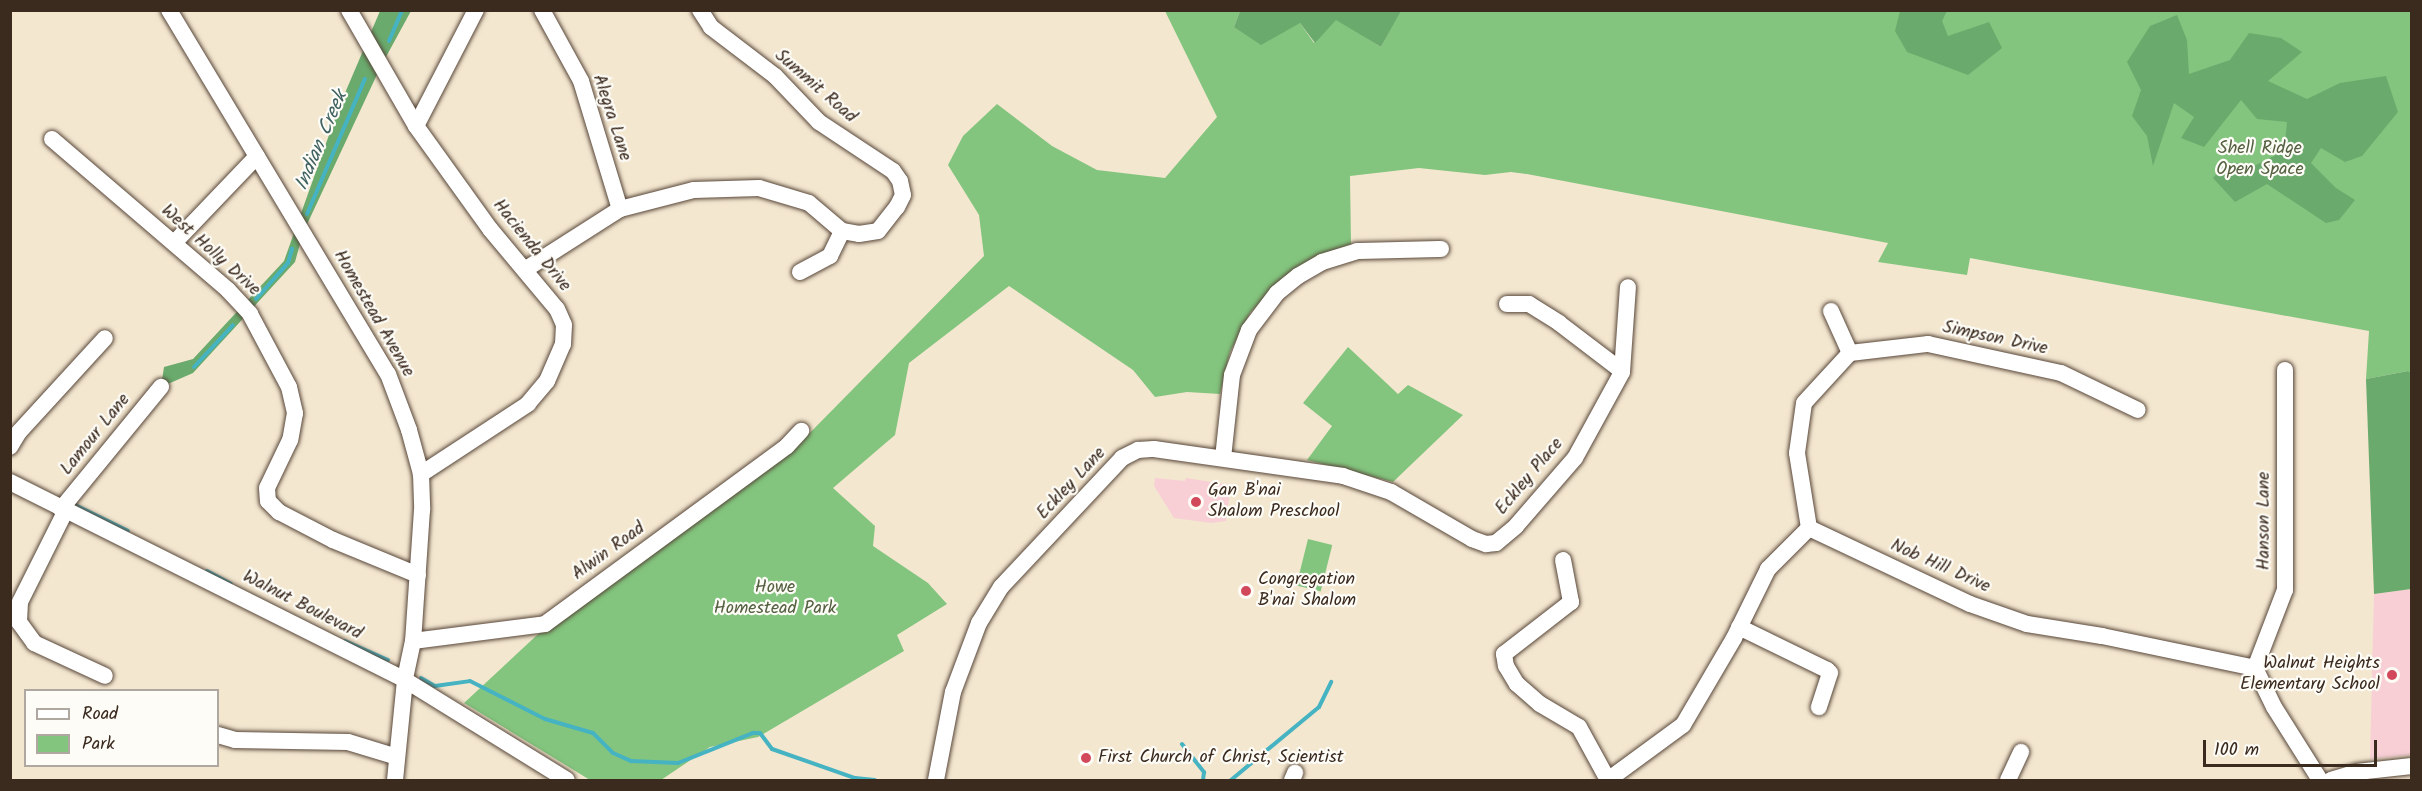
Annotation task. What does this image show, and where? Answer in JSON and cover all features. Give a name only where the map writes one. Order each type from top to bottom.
[{"type":"street","name":"Homestead Avenue","points":[[169,10],[388,374],[400,401],[421,474],[422,510],[413,641],[405,680],[395,780]]},
{"type":"street","name":"Hacienda Drive","points":[[349,10],[416,126],[490,229],[526,269],[557,309],[564,325],[563,344],[547,381],[528,404],[421,474]]},
{"type":"street","name":"Alegra Lane","points":[[542,10],[581,81],[620,209]]},
{"type":"street","name":"Summit Road","points":[[700,10],[711,27],[775,76],[819,122],[886,166],[900,181],[903,195],[878,231],[859,234],[842,231]]},
{"type":"street","points":[[416,126],[476,11]]},
{"type":"street","name":"West Holly Drive","points":[[52,139],[244,305],[289,387],[295,413],[290,440],[267,488],[268,501],[279,512],[333,540],[418,575]]},
{"type":"street","points":[[174,243],[257,156]]},
{"type":"street","points":[[526,269],[620,209],[694,190],[759,188],[809,203],[842,231],[830,256],[800,272]]},
{"type":"street","points":[[1223,458],[1232,375],[1249,330],[1277,293],[1298,276],[1322,262],[1357,251],[1441,249]]},
{"type":"street","name":"Eckley Place","points":[[1391,492],[1472,539],[1486,544],[1496,543],[1516,526],[1575,458],[1622,371],[1628,287]]},
{"type":"street","points":[[1507,304],[1529,304],[1559,323],[1622,371]]},
{"type":"street","points":[[1563,560],[1571,602],[1504,654],[1506,666],[1517,684],[1540,704],[1579,727],[1608,780],[1683,725],[1739,627],[1768,569],[1809,528],[1797,453],[1804,403],[1850,353],[1831,310]]},
{"type":"street","points":[[10,447],[19,432],[105,338]]},
{"type":"street","name":"Simpson Drive","points":[[1850,353],[1928,344],[2061,374],[2138,410]]},
{"type":"street","name":"Hanson Lane","points":[[2255,668],[2284,590],[2285,370]]},
{"type":"street","name":"Lamour Lane","points":[[105,676],[34,643],[20,622],[20,602],[63,510],[161,387]]},
{"type":"street","name":"Alwin Road","points":[[413,641],[545,624],[787,446],[801,431]]},
{"type":"street","name":"Eckley Lane","points":[[936,780],[953,692],[979,623],[1001,587],[1122,458],[1138,450],[1154,449],[1343,476],[1391,492]]},
{"type":"street","name":"Walnut Boulevard","points":[[10,482],[262,606],[405,680],[567,780]]},
{"type":"street","name":"Nob Hill Drive","points":[[1809,528],[1970,604],[2026,624],[2102,636],[2255,668]]},
{"type":"street","points":[[1739,627],[1827,670],[1830,674],[1819,706]]},
{"type":"street","points":[[2255,668],[2274,707],[2320,780]]},
{"type":"street","points":[[219,735],[235,740],[348,742],[397,757]]},
{"type":"street","points":[[2008,780],[2021,752]]},
{"type":"street","points":[[2331,780],[2357,772],[2412,766]]},
{"type":"shaded area","name":"Gan B'nai Shalom Preschool","points":[[1155,478],[1185,481],[1186,478],[1231,485],[1226,521],[1211,523],[1174,518],[1154,486]]},
{"type":"shaded area","name":"Walnut Heights Elementary School","points":[[2411,589],[2411,755],[2370,759],[2374,594]]},
{"type":"green space","points":[[1240,10],[1401,11],[1381,47],[1336,20],[1315,43],[1300,23],[1261,45],[1234,27]]},
{"type":"green space","name":"Shell Ridge Open Space","points":[[1401,10],[2411,11],[2411,374],[2408,371],[2366,379],[2369,331],[1970,258],[1967,275],[1878,262],[1888,243],[1527,174],[1511,172],[1485,175],[1419,168],[1350,176],[1351,244],[1315,257],[1282,278],[1250,313],[1230,352],[1220,394],[1187,392],[1155,397],[1133,370],[1009,286],[909,363],[895,435],[833,488],[875,526],[873,546],[928,583],[947,604],[897,635],[904,651],[758,737],[710,747],[661,780],[590,780],[464,703],[536,636],[792,451],[984,256],[979,215],[948,165],[963,136],[997,104],[1052,146],[1097,170],[1165,178],[1217,117],[1165,11],[1240,11],[1234,27],[1300,23],[1314,43],[1336,19],[1381,47]]},
{"type":"green space","points":[[380,11],[411,11],[381,66],[303,233],[295,262],[193,373],[161,387],[164,367],[193,359],[284,261],[339,107]]},
{"type":"green space","points":[[1900,11],[1947,11],[1942,21],[1948,36],[1989,22],[2002,48],[1968,75],[1907,52],[1895,31]]},
{"type":"green space","points":[[2177,15],[2187,40],[2189,74],[2230,60],[2249,33],[2281,38],[2302,52],[2268,81],[2307,99],[2340,83],[2386,76],[2398,112],[2362,156],[2345,162],[2321,148],[2311,163],[2336,188],[2355,200],[2339,220],[2326,223],[2267,184],[2235,202],[2213,178],[2227,162],[2254,166],[2284,151],[2287,122],[2257,119],[2241,100],[2204,147],[2181,138],[2194,117],[2174,103],[2153,166],[2147,136],[2132,116],[2141,90],[2127,62],[2150,26]]},
{"type":"green space","points":[[1348,347],[1398,394],[1408,385],[1463,415],[1393,482],[1307,460],[1332,426],[1303,403]]},
{"type":"green space","points":[[2408,371],[2412,374],[2411,589],[2374,594],[2366,379]]},
{"type":"green space","points":[[1308,539],[1332,545],[1321,592],[1296,586]]},
{"type":"waterway","name":"Indian Creek","points":[[389,41],[402,10]]},
{"type":"waterway","name":"Indian Creek","points":[[307,214],[365,79]]},
{"type":"waterway","name":"Indian Creek","points":[[256,299],[288,263],[292,249]]},
{"type":"waterway","name":"Indian Creek","points":[[194,367],[233,325]]},
{"type":"waterway","points":[[73,504],[128,531]]},
{"type":"waterway","points":[[207,571],[231,584]]},
{"type":"waterway","points":[[345,641],[388,660]]},
{"type":"waterway","points":[[421,678],[435,686],[470,681],[545,719],[593,733],[613,753],[631,761],[678,763],[753,733],[760,733],[772,749],[855,778],[875,780]]},
{"type":"waterway","points":[[1231,780],[1319,707],[1331,682]]},
{"type":"waterway","points":[[1182,744],[1204,772],[1203,780]]},
{"type":"place","name":"Gan B'nai Shalom Preschool","points":[[1196,502]]},
{"type":"place","name":"Congregation B'nai Shalom","points":[[1246,591]]},
{"type":"place","name":"Walnut Heights Elementary School","points":[[2392,675]]},
{"type":"place","name":"First Church of Christ, Scientist","points":[[1086,758]]},
{"type":"park label","name":"Howe Homestead Park","points":[[775,599]]}]
